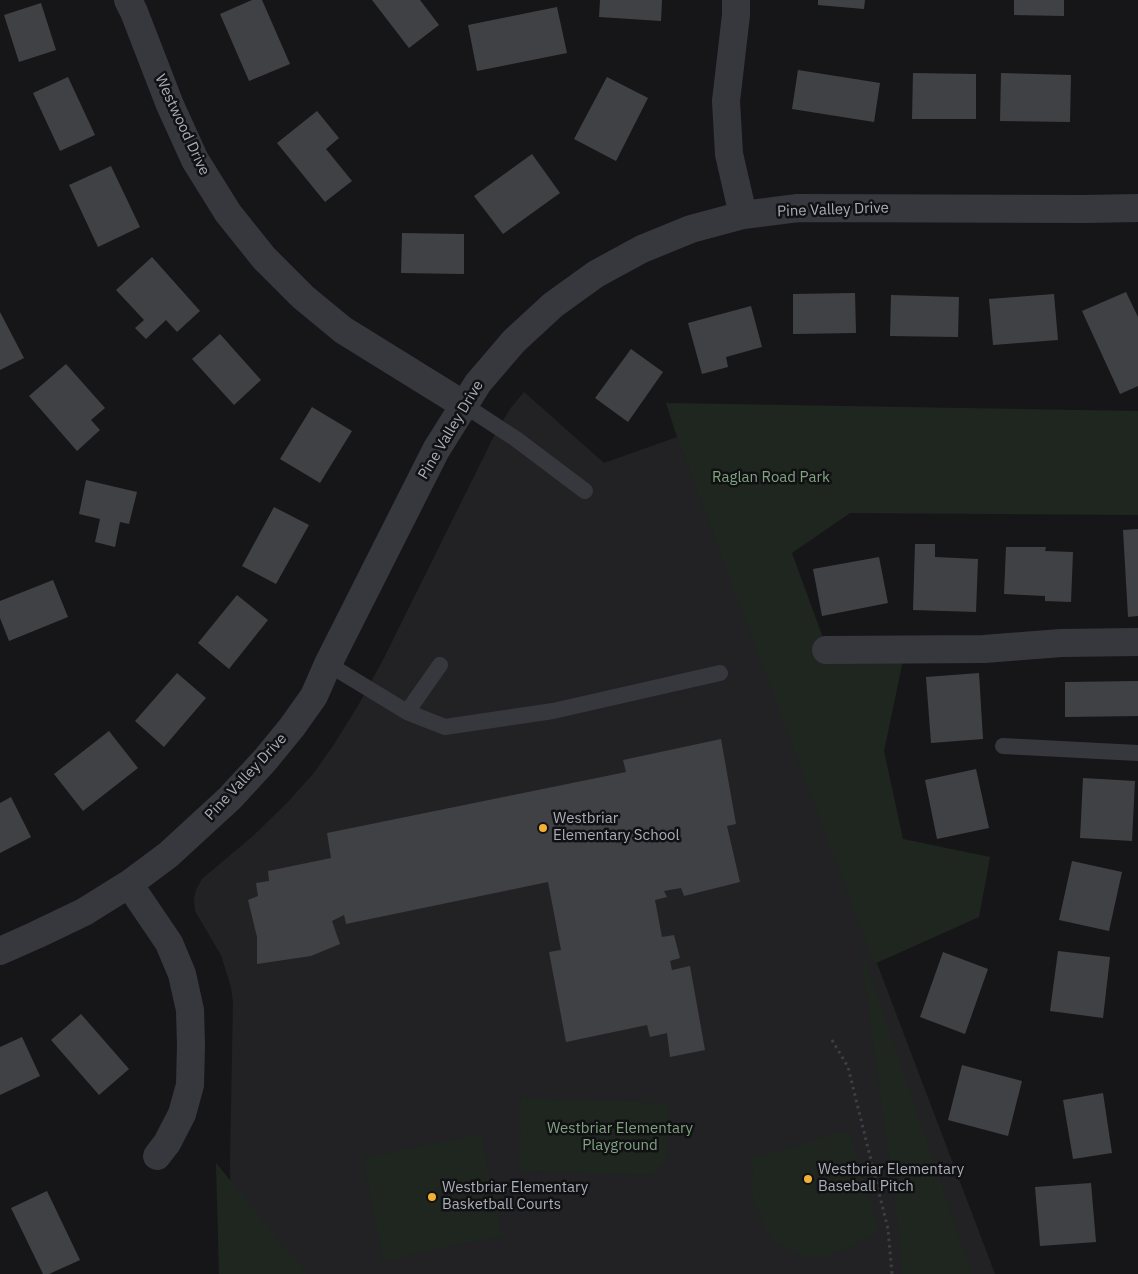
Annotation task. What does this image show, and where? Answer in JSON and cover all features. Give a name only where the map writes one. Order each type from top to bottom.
[{"type":"street","name":"Westwood Drive","points":[[128,0],[170,105],[196,160],[228,213],[264,258],[302,297],[343,330],[464,405]]},
{"type":"street","points":[[736,0],[726,101],[729,154],[744,215]]},
{"type":"street","name":"Pine Valley Drive","points":[[0,951],[84,912],[130,884],[168,855],[230,798],[265,760],[314,696],[328,664],[436,450],[478,383],[514,341],[553,305],[596,274],[642,249],[692,229],[744,215],[798,208],[1138,208]]},
{"type":"street","points":[[826,650],[984,649],[1061,643],[1138,642]]},
{"type":"street","points":[[130,884],[169,942],[182,974],[190,1010],[192,1045],[190,1085],[182,1114],[167,1143],[157,1156]]},
{"type":"lane","points":[[464,405],[516,439],[585,491]]},
{"type":"lane","points":[[328,664],[407,712],[445,727],[553,711],[720,673]]},
{"type":"lane","points":[[407,712],[440,665]]},
{"type":"lane","points":[[1003,746],[1138,753]]},
{"type":"path","points":[[832,1040],[848,1067],[888,1229],[892,1274]]},
{"type":"shaded area","name":"Westbriar Elementary School","points":[[524,392],[604,463],[677,437],[995,1274],[231,1274],[230,1162],[233,1002],[231,987],[221,955],[195,911],[194,899],[196,890],[202,879],[254,835],[287,803],[313,774],[333,746],[384,658],[497,430],[510,409]]},
{"type":"green space","name":"Raglan Road Park","points":[[666,403],[1138,411],[1138,515],[850,513],[792,553],[827,649],[905,651],[884,751],[903,839],[990,857],[979,917],[874,964],[677,437]]},
{"type":"green space","points":[[860,945],[972,1274],[902,1274],[901,1248]]},
{"type":"green space","name":"Westbriar Elementary Playground","points":[[521,1098],[668,1103],[667,1160],[651,1175],[519,1171]]},
{"type":"green space","name":"Westbriar Elementary Baseball Pitch","points":[[849,1130],[879,1229],[852,1247],[816,1259],[791,1252],[770,1238],[752,1200],[753,1158]]},
{"type":"green space","name":"Westbriar Elementary Basketball Courts","points":[[481,1133],[502,1236],[383,1261],[363,1158]]},
{"type":"green space","points":[[216,1163],[307,1274],[219,1274]]},
{"type":"building","points":[[252,0],[262,0],[290,64],[249,81],[220,14]]},
{"type":"building","points":[[372,0],[420,0],[439,25],[409,48]]},
{"type":"building","points":[[600,0],[662,0],[661,21],[599,17]]},
{"type":"building","points":[[818,0],[865,0],[864,9],[818,5]]},
{"type":"building","points":[[1014,0],[1064,0],[1064,16],[1014,15]]},
{"type":"building","points":[[41,3],[56,50],[19,62],[4,15]]},
{"type":"building","points":[[557,7],[567,53],[477,71],[468,25]]},
{"type":"building","points":[[798,70],[880,83],[874,122],[792,109]]},
{"type":"building","points":[[913,73],[976,74],[976,119],[912,119]]},
{"type":"building","points":[[1001,73],[1071,75],[1070,122],[1000,121]]},
{"type":"building","points":[[68,77],[95,135],[60,151],[33,93]]},
{"type":"building","points":[[607,77],[648,98],[616,161],[574,139]]},
{"type":"building","points":[[317,111],[339,138],[326,149],[352,181],[325,202],[277,143]]},
{"type":"building","points":[[532,154],[560,193],[503,234],[474,196]]},
{"type":"building","points":[[111,166],[140,227],[98,247],[69,185]]},
{"type":"building","points":[[402,233],[464,234],[464,274],[401,273]]},
{"type":"building","points":[[152,257],[200,311],[177,332],[166,320],[146,339],[135,328],[144,320],[116,290]]},
{"type":"building","points":[[1126,292],[1138,317],[1138,386],[1120,394],[1082,311]]},
{"type":"building","points":[[855,293],[856,333],[793,334],[793,294]]},
{"type":"building","points":[[1054,294],[1058,340],[993,345],[989,299]]},
{"type":"building","points":[[891,295],[959,297],[958,337],[890,336]]},
{"type":"building","points":[[751,306],[762,347],[726,357],[728,367],[702,374],[688,323]]},
{"type":"building","points":[[0,312],[24,358],[0,370]]},
{"type":"building","points":[[220,334],[261,380],[234,405],[192,359]]},
{"type":"building","points":[[631,349],[663,372],[628,422],[595,398]]},
{"type":"building","points":[[66,364],[105,408],[91,420],[100,430],[77,451],[29,396]]},
{"type":"building","points":[[312,407],[352,431],[320,483],[280,459]]},
{"type":"building","points":[[86,480],[137,492],[129,524],[120,522],[115,547],[95,542],[100,519],[79,514]]},
{"type":"building","points":[[274,507],[309,525],[276,584],[242,566]]},
{"type":"building","points":[[1138,529],[1138,616],[1128,617],[1123,530]]},
{"type":"building","points":[[915,544],[935,544],[935,557],[978,559],[976,612],[913,610]]},
{"type":"building","points":[[1006,547],[1046,547],[1045,551],[1073,552],[1071,602],[1045,601],[1045,596],[1004,594]]},
{"type":"building","points":[[879,557],[888,603],[822,616],[813,569]]},
{"type":"building","points":[[53,580],[68,617],[9,641],[0,618],[0,601]]},
{"type":"building","points":[[237,595],[268,620],[229,669],[198,643]]},
{"type":"building","points":[[177,673],[206,698],[164,747],[135,721]]},
{"type":"building","points":[[979,673],[983,739],[931,743],[926,677]]},
{"type":"building","points":[[1138,681],[1138,716],[1065,717],[1065,682]]},
{"type":"building","points":[[109,731],[138,768],[83,811],[54,774]]},
{"type":"building","points":[[721,739],[736,824],[727,826],[740,882],[684,896],[681,888],[664,891],[667,897],[655,900],[662,937],[674,935],[680,958],[670,961],[672,970],[690,966],[705,1050],[670,1057],[667,1033],[650,1037],[647,1025],[566,1042],[549,952],[561,950],[548,882],[346,924],[344,915],[332,921],[340,944],[311,956],[257,964],[257,937],[248,900],[258,896],[256,883],[269,881],[268,871],[331,858],[327,833],[626,772],[623,760]]},
{"type":"building","points":[[976,769],[989,828],[937,839],[925,780]]},
{"type":"building","points":[[1083,778],[1135,781],[1132,841],[1080,838]]},
{"type":"building","points":[[11,797],[31,837],[0,853],[0,803]]},
{"type":"building","points":[[1072,861],[1122,872],[1109,931],[1059,920]]},
{"type":"building","points":[[1058,951],[1110,957],[1103,1018],[1050,1011]]},
{"type":"building","points":[[943,952],[988,969],[965,1034],[920,1017]]},
{"type":"building","points":[[81,1014],[129,1069],[99,1095],[51,1040]]},
{"type":"building","points":[[22,1037],[40,1076],[0,1095],[0,1047]]},
{"type":"building","points":[[962,1065],[1022,1081],[1008,1136],[948,1120]]},
{"type":"building","points":[[1103,1093],[1112,1153],[1073,1159],[1063,1100]]},
{"type":"building","points":[[1091,1183],[1096,1242],[1040,1246],[1035,1187]]},
{"type":"building","points":[[47,1191],[80,1260],[49,1274],[43,1274],[11,1208]]},
{"type":"place","name":"Westbriar Elementary School","points":[[543,828]]},
{"type":"place","name":"Westbriar Elementary Baseball Pitch","points":[[808,1179]]},
{"type":"place","name":"Westbriar Elementary Basketball Courts","points":[[432,1197]]}]
